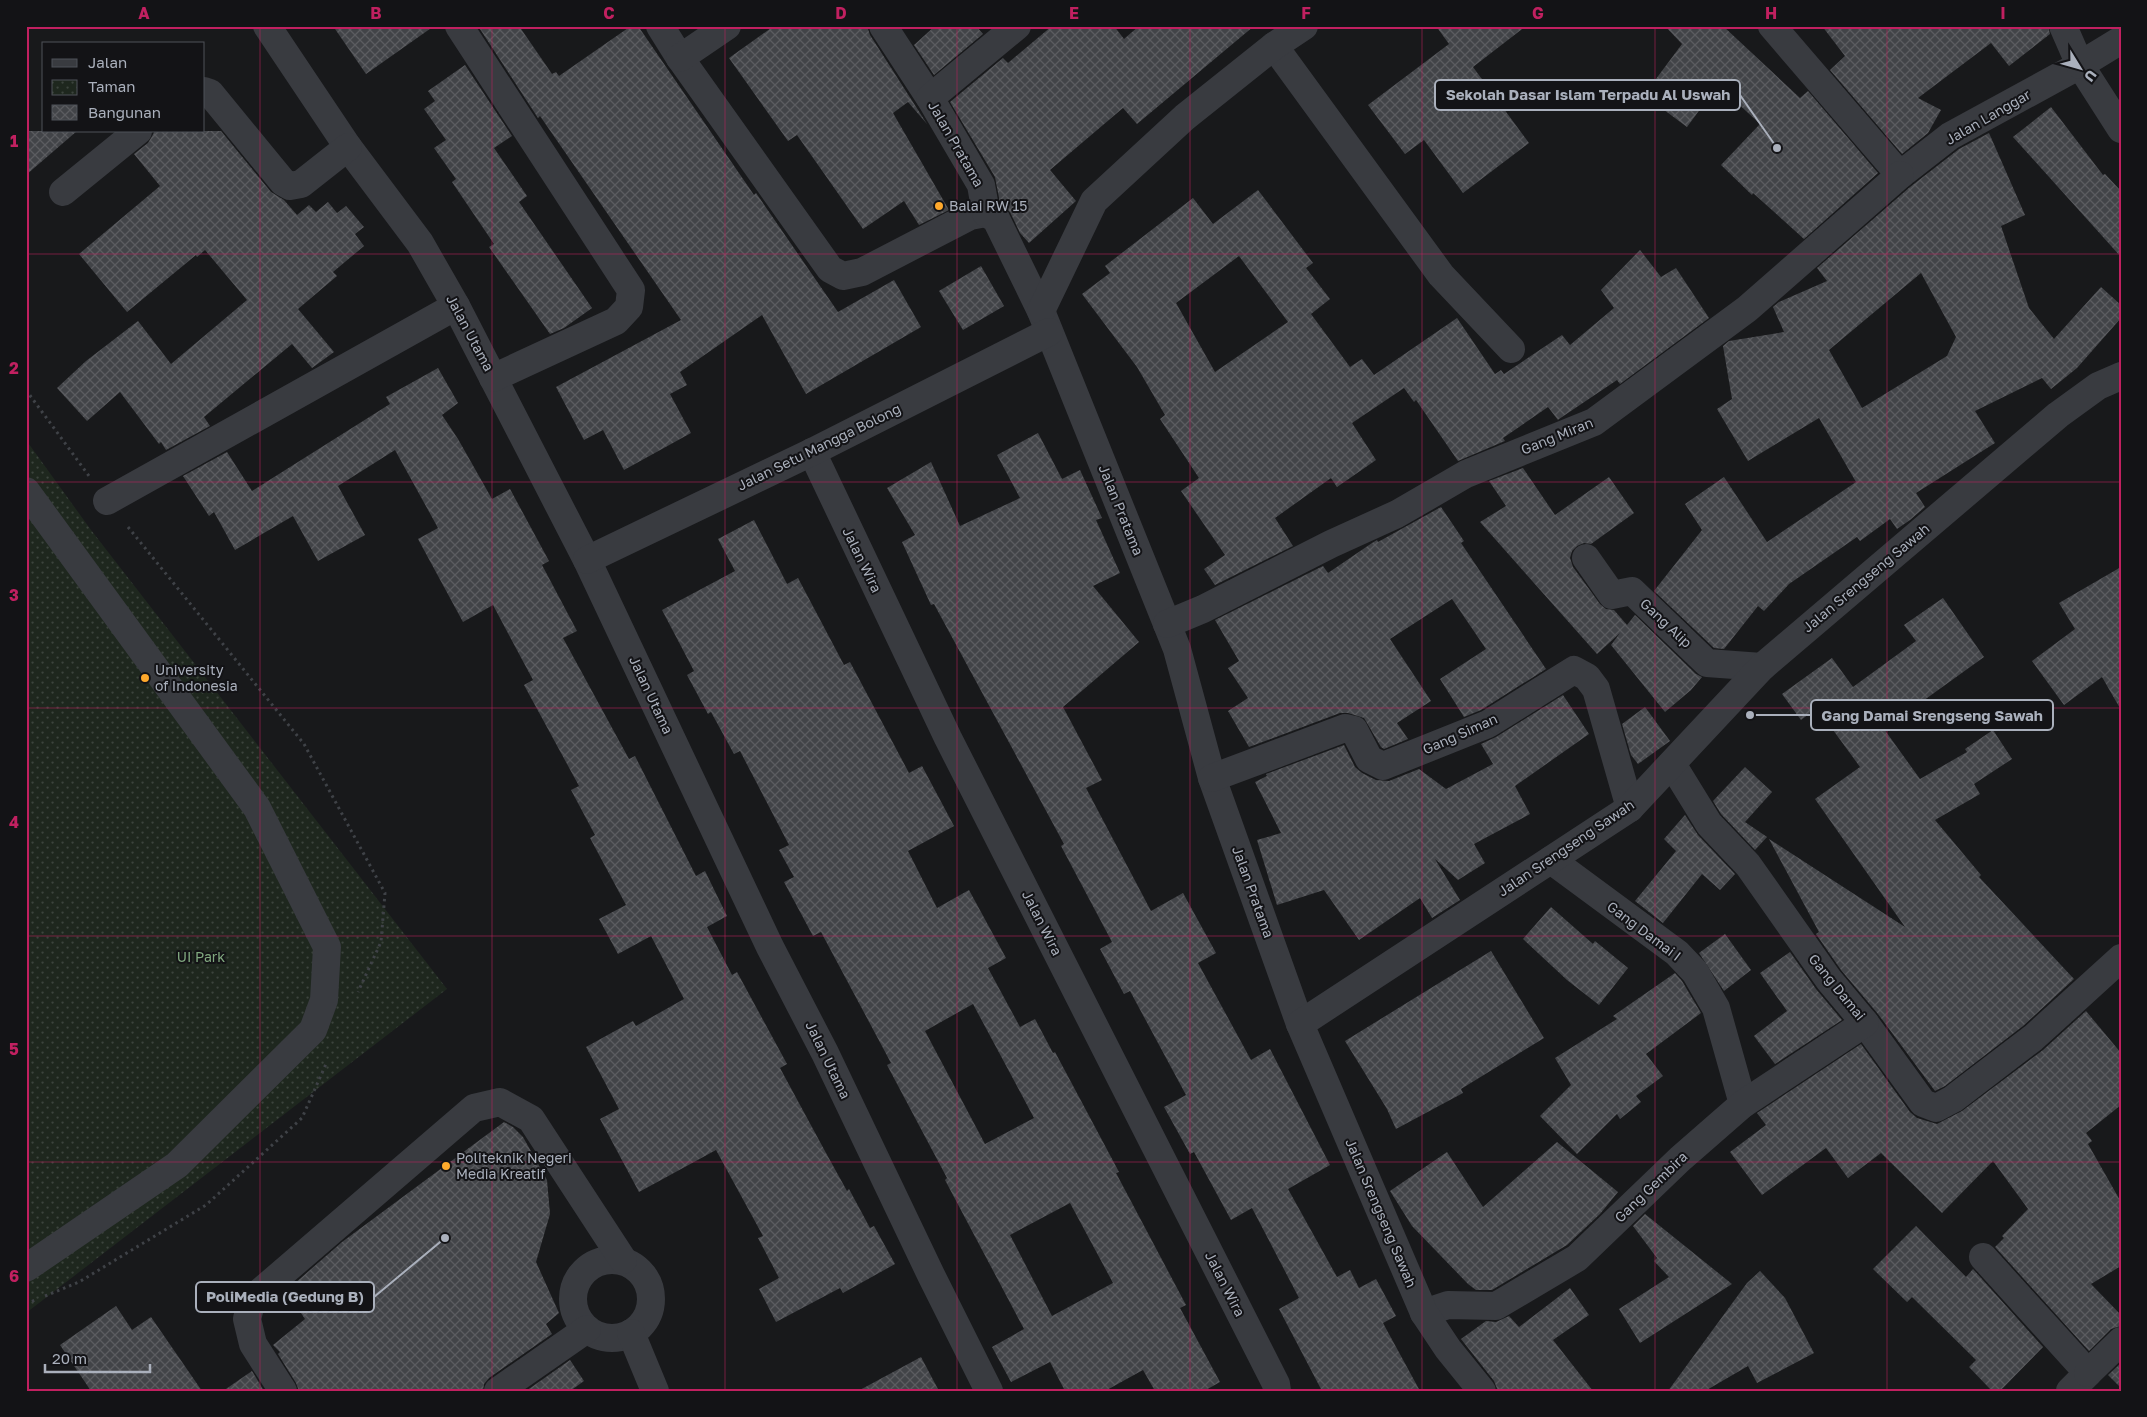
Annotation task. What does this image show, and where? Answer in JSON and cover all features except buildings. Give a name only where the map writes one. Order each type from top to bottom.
[{"type":"street","name":"Jalan Utama","points":[[267,26],[348,147],[420,244],[456,306],[588,560],[770,947],[825,1053],[931,1274],[990,1391]]},
{"type":"street","points":[[459,26],[632,290],[628,307],[616,321],[494,378]]},
{"type":"street","points":[[660,26],[680,58],[830,269],[844,276],[862,272],[970,216],[986,213]]},
{"type":"street","points":[[680,58],[727,26]]},
{"type":"street","name":"Jalan Pratama","points":[[883,26],[930,98],[982,185],[986,213],[996,219],[1045,321],[1177,649],[1212,778],[1300,1024]]},
{"type":"street","points":[[930,98],[1017,26]]},
{"type":"street","points":[[1045,321],[1094,201],[1185,117],[1274,46],[1304,26]]},
{"type":"street","points":[[1772,26],[1900,176]]},
{"type":"street","points":[[2064,26],[2080,65],[2121,129]]},
{"type":"street","name":"Jalan Langgar","points":[[1900,176],[1950,136],[2080,65],[2121,40]]},
{"type":"street","points":[[1274,46],[1441,275],[1511,349]]},
{"type":"street","points":[[205,91],[210,93],[283,182],[290,186],[301,184],[348,147]]},
{"type":"street","points":[[63,192],[137,132]]},
{"type":"street","name":"Gang Miran","points":[[1167,624],[1204,609],[1331,544],[1397,514],[1466,474],[1594,422],[1747,309],[1900,176]]},
{"type":"street","points":[[107,501],[456,306]]},
{"type":"street","name":"Jalan Setu Mangga Bolong","points":[[588,560],[812,452],[1045,321]]},
{"type":"street","name":"Jalan Srengseng Sawah","points":[[1482,1391],[1448,1349],[1424,1313],[1300,1024],[1630,808],[1762,667],[2058,415],[2098,386],[2121,376]]},
{"type":"street","name":"Jalan Wira","points":[[812,452],[953,747],[1276,1384],[1277,1391]]},
{"type":"street","points":[[26,491],[257,808],[327,947],[324,1000],[313,1030],[177,1165],[26,1268]]},
{"type":"street","name":"Gang Alip","points":[[1586,558],[1612,595],[1632,591],[1707,662],[1762,667]]},
{"type":"street","name":"Gang Siman","points":[[1212,778],[1345,728],[1354,730],[1369,759],[1383,766],[1488,724],[1574,670],[1587,677],[1596,689],[1630,808]]},
{"type":"street","name":"Gang Damai","points":[[1672,764],[1709,824],[1748,865],[1829,980],[1866,1023],[1923,1103],[1936,1108],[1953,1099],[2033,1038],[2121,958]]},
{"type":"street","name":"Gang Damai I","points":[[1551,860],[1677,953],[1695,972],[1716,1008],[1744,1104]]},
{"type":"street","name":"Gang Gembira","points":[[1424,1313],[1448,1305],[1496,1306],[1577,1258],[1680,1159],[1744,1104],[1866,1023]]},
{"type":"street","points":[[283,1391],[253,1344],[248,1319],[252,1299],[474,1108],[500,1102],[531,1120],[623,1260],[639,1270],[649,1285],[652,1303],[645,1321],[631,1333],[616,1338],[600,1337],[587,1329],[577,1317],[572,1303],[574,1288],[581,1274],[593,1264],[607,1260],[623,1260]]},
{"type":"street","points":[[1983,1257],[2079,1382],[2121,1341]]},
{"type":"street","points":[[498,1391],[587,1329]]},
{"type":"street","points":[[631,1333],[655,1391]]},
{"type":"path","points":[[26,390],[107,501],[304,744],[385,893],[381,942],[357,995]]},
{"type":"path","points":[[26,1304],[79,1282],[206,1206],[302,1118],[330,1056]]},
{"type":"green space","name":"UI Park","points":[[26,440],[91,530],[447,989],[26,1313]]},
{"type":"place","name":"Sekolah Dasar Islam Terpadu Al Uswah","points":[[1777,148]]},
{"type":"place","name":"Balai RW 15","points":[[939,206]]},
{"type":"place","name":"University of Indonesia","points":[[145,678]]},
{"type":"place","name":"Gang Damai Srengseng Sawah","points":[[1750,715]]},
{"type":"place","name":"Politeknik Negeri Media Kreatif","points":[[446,1166]]},
{"type":"place","name":"PoliMedia (Gedung B)","points":[[445,1238]]}]
